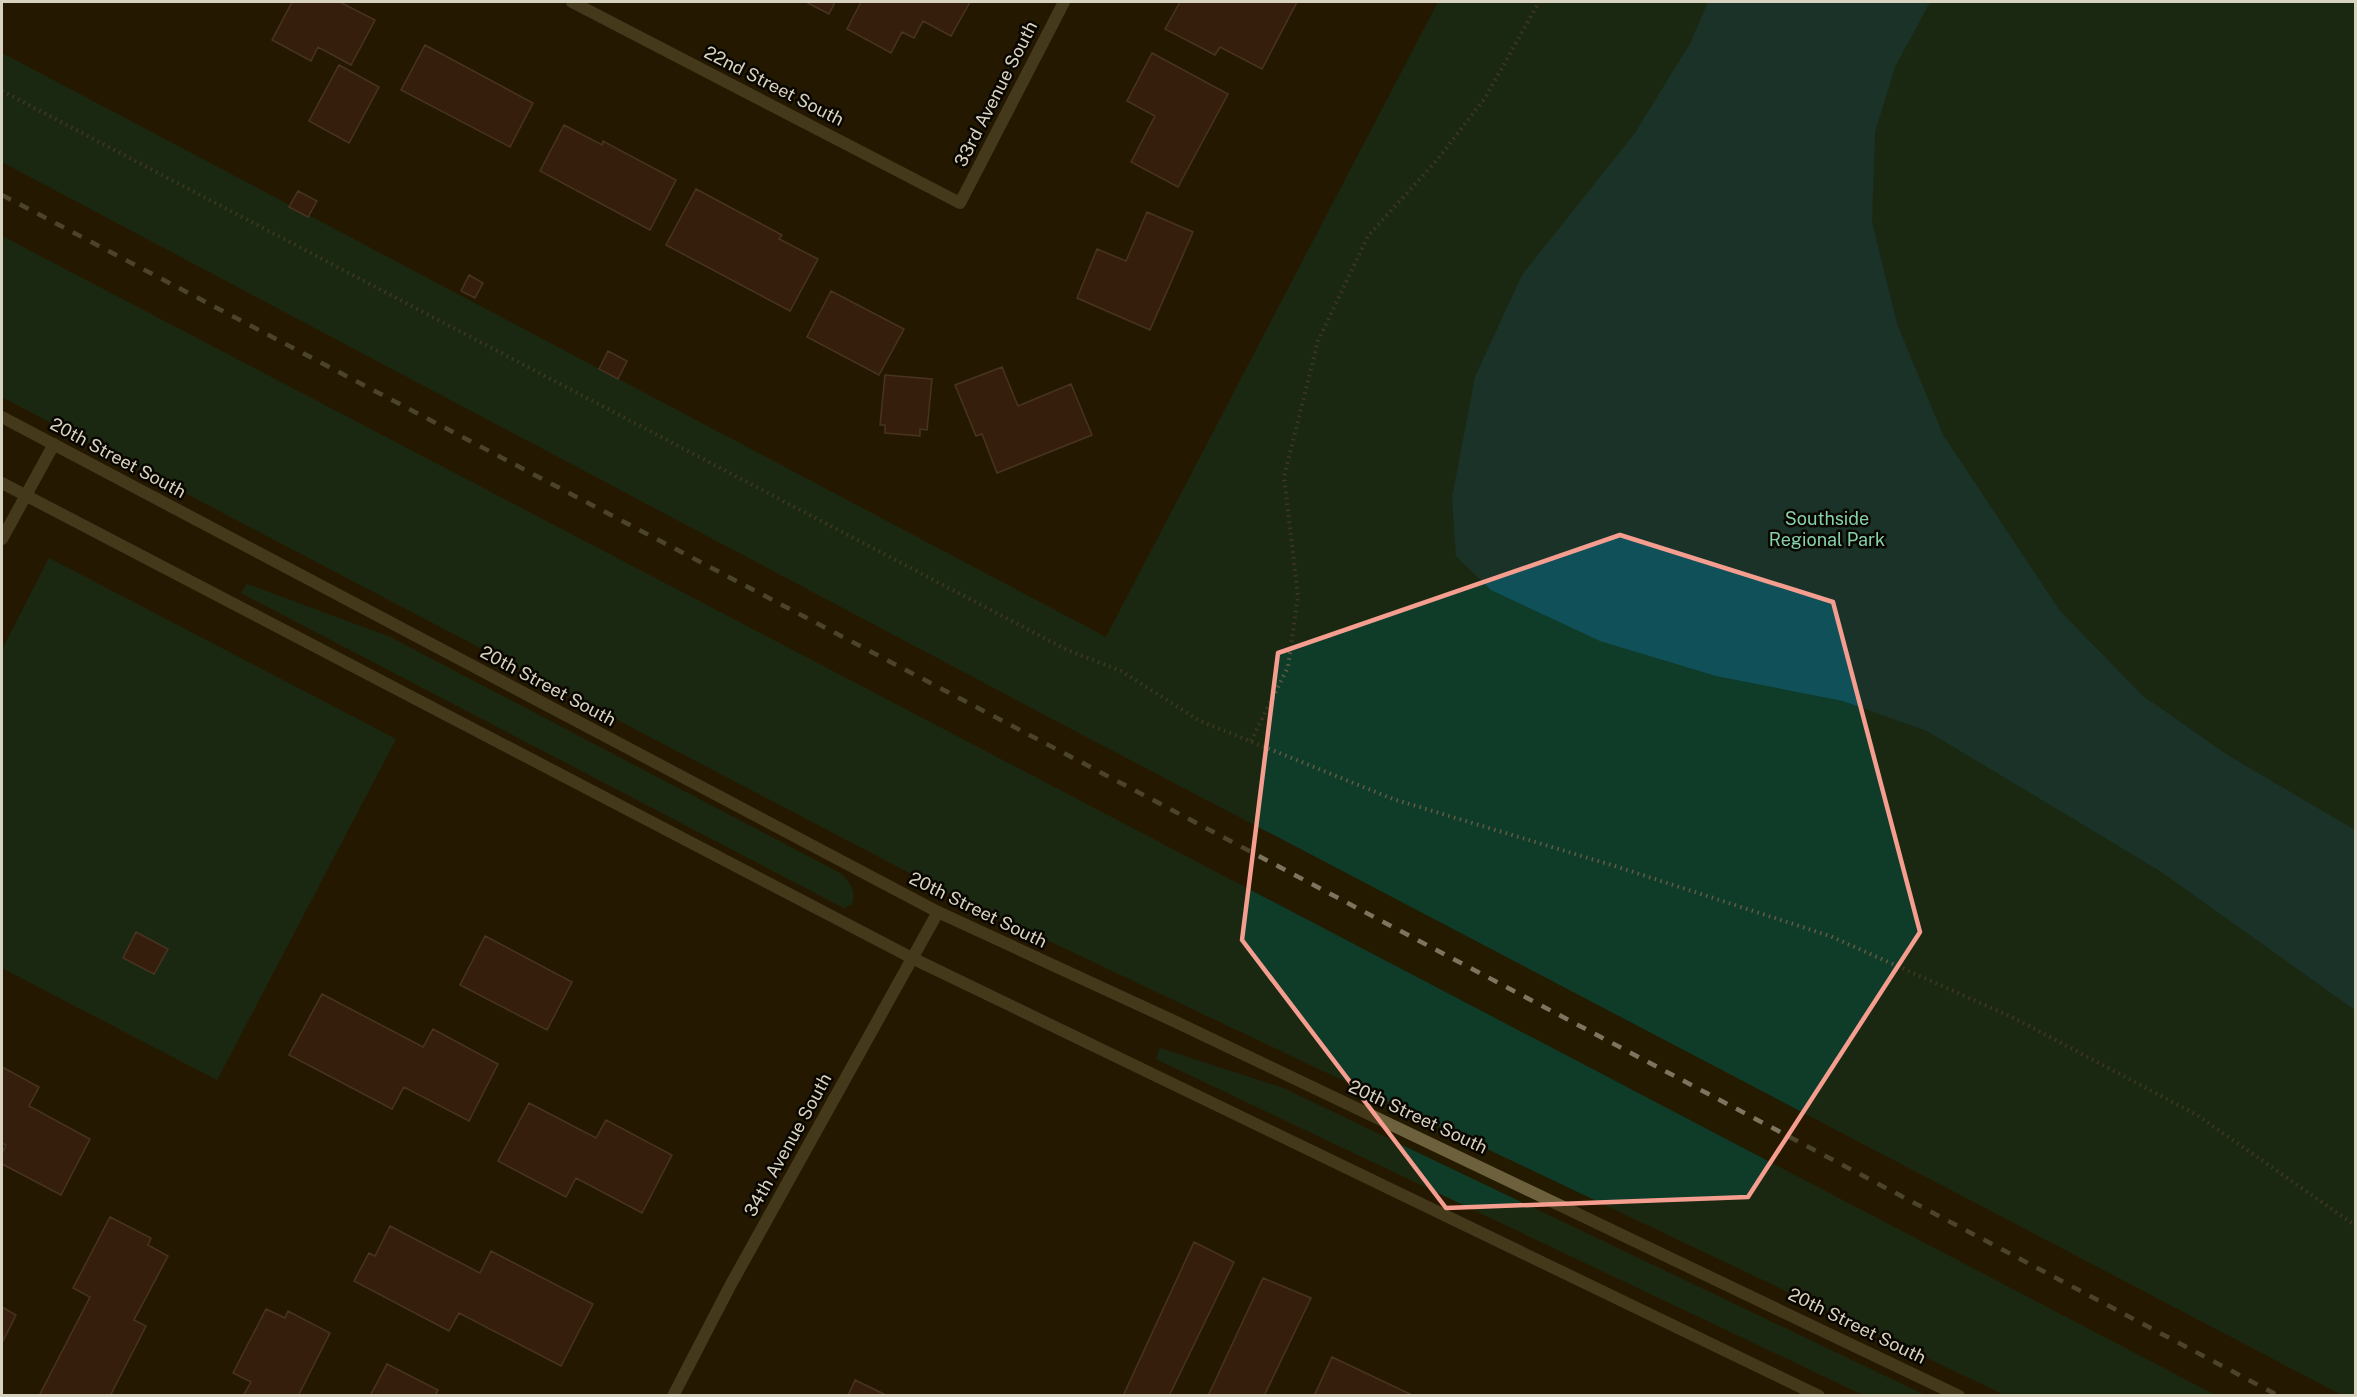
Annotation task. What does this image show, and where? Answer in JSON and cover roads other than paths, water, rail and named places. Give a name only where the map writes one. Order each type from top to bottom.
[{"type":"street","name":"22nd Street South","points":[[572,2],[960,203]]},
{"type":"street","name":"33rd Avenue South","points":[[960,203],[1064,2]]},
{"type":"street","name":"20th Street South","points":[[2,417],[938,912],[1198,1032],[1959,1395]]},
{"type":"street","points":[[2,539],[54,444]]},
{"type":"street","points":[[2,483],[912,958],[1819,1395]]},
{"type":"street","name":"34th Avenue South","points":[[673,1395],[730,1286],[938,912]]},
{"type":"water","points":[[1708,2],[1930,2],[1895,67],[1875,132],[1872,222],[1897,324],[1943,435],[2060,611],[2143,696],[2229,756],[2355,830],[2355,1010],[2160,871],[1927,731],[1843,701],[1716,676],[1600,641],[1491,590],[1456,556],[1452,498],[1475,377],[1522,275],[1635,133],[1691,42]]},
{"type":"railway","points":[[2,195],[1136,791],[2279,1396]]},
{"type":"park label","name":"Southside Regional Park","points":[[1827,529]]}]
